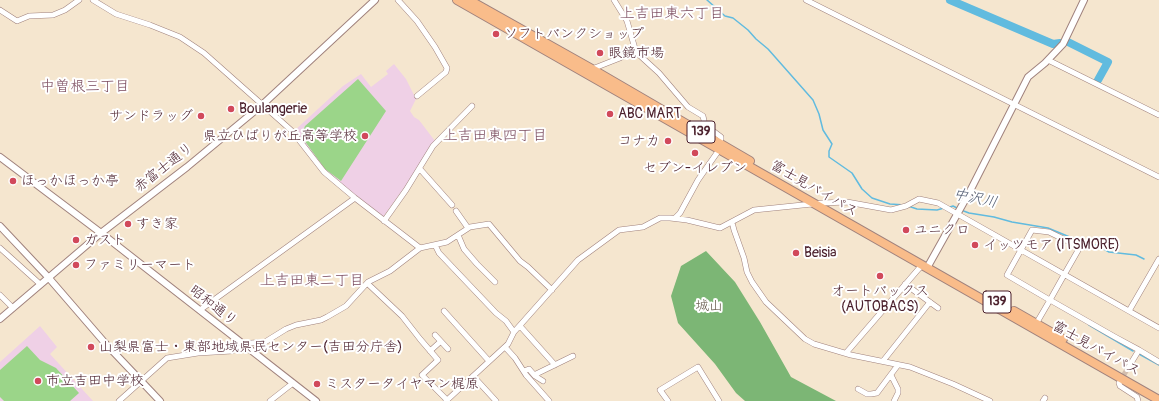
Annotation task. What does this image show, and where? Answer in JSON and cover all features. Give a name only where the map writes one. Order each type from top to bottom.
[{"type":"highway","name":"富士見バイパス","points":[[457,0],[719,146],[1159,400]]},
{"type":"highway","name":"富士見バイパス","points":[[469,0],[592,69],[719,146]]},
{"type":"highway","name":"富士見バイパス","points":[[926,266],[1036,324],[1159,394]]},
{"type":"street","points":[[0,10],[16,21],[29,16],[54,15],[65,10],[79,0]]},
{"type":"street","points":[[93,0],[116,14],[180,37],[204,54],[292,131],[324,172],[420,248]]},
{"type":"street","name":"赤富士通り","points":[[0,320],[48,277],[101,233],[187,167],[262,105],[375,0]]},
{"type":"street","points":[[398,0],[417,21],[447,68],[446,72],[417,96]]},
{"type":"street","points":[[614,0],[627,21],[635,48],[639,54],[659,73],[688,107],[703,116],[705,125],[722,139],[684,203],[680,213],[675,218]]},
{"type":"street","points":[[806,0],[1159,176]]},
{"type":"street","points":[[846,353],[905,284],[926,266],[958,214],[1028,77],[1048,60],[1062,44],[1084,0]]},
{"type":"street","points":[[592,69],[620,58],[635,48]]},
{"type":"street","points":[[1048,60],[1159,115]]},
{"type":"street","points":[[384,221],[434,146],[472,106]]},
{"type":"street","name":"昭和通り","points":[[0,157],[101,233],[316,401]]},
{"type":"street","points":[[420,169],[452,205]]},
{"type":"street","points":[[200,310],[355,198]]},
{"type":"street","points":[[367,283],[402,316],[438,360],[422,375],[446,400],[505,347],[514,332],[578,260],[619,230],[643,227],[660,218],[675,218],[720,228],[754,210],[818,203],[847,202],[891,210],[906,206],[919,199],[938,203],[1159,328]]},
{"type":"street","points":[[456,211],[468,228]]},
{"type":"street","points":[[732,222],[747,272],[752,282],[766,302],[805,339],[814,344],[846,353],[910,367],[932,375],[990,401]]},
{"type":"street","points":[[118,401],[167,358],[226,352],[251,343],[265,342],[296,325],[321,320],[346,306],[367,283],[390,271],[420,248],[447,242],[468,228],[478,225],[490,224],[520,261],[528,266],[552,290]]},
{"type":"street","points":[[0,227],[48,277],[105,342],[160,401]]},
{"type":"street","points":[[1036,324],[1050,300],[1080,247],[1079,245],[1049,232],[1032,230],[1022,251],[1007,276],[1050,300],[1139,350],[1159,362]]},
{"type":"street","points":[[458,235],[464,249],[496,282]]},
{"type":"street","points":[[435,245],[439,253],[496,312],[506,320],[514,332]]},
{"type":"street","points":[[0,248],[40,284]]},
{"type":"street","points":[[1129,311],[1159,259]]},
{"type":"street","points":[[905,284],[938,308]]},
{"type":"street","points":[[0,295],[13,308]]},
{"type":"street","points":[[883,361],[930,302]]},
{"type":"street","points":[[444,311],[489,361]]},
{"type":"street","points":[[520,326],[555,365]]},
{"type":"street","points":[[435,335],[440,342],[448,348]]},
{"type":"street","points":[[430,351],[440,342]]},
{"type":"street","points":[[505,347],[512,354],[526,375],[549,401]]},
{"type":"street","points":[[1128,368],[1139,350]]},
{"type":"street","points":[[534,375],[573,356]]},
{"type":"street","points":[[858,389],[867,394],[874,394],[898,365]]},
{"type":"street","points":[[668,401],[660,390],[698,367],[719,401]]},
{"type":"street","points":[[524,371],[529,369],[534,375],[543,381]]},
{"type":"street","points":[[891,374],[898,388],[898,393],[894,401]]},
{"type":"street","points":[[473,376],[496,401]]},
{"type":"street","points":[[270,401],[293,383]]},
{"type":"street","points":[[1119,383],[1120,386],[1137,397],[1138,401]]},
{"type":"shaded area","name":"県立ひばりが丘高等学校","points":[[394,64],[406,79],[416,99],[410,111],[435,141],[383,217],[354,195],[324,169],[294,131],[343,86],[361,74],[371,87],[388,74],[386,71]]},
{"type":"shaded area","name":"市立吉田中学校","points":[[40,326],[57,347],[50,354],[93,401],[0,401],[0,362]]},
{"type":"green space","points":[[358,79],[386,111],[341,181],[325,169],[301,136],[305,126]]},
{"type":"green space","name":"城山","points":[[706,251],[735,282],[760,322],[791,377],[836,401],[745,401],[736,393],[715,364],[678,323],[671,296],[681,266]]},
{"type":"green space","name":"市立吉田中学校","points":[[27,346],[40,360],[56,368],[79,393],[70,401],[4,401],[0,397],[0,370]]},
{"type":"waterway","name":"中沢川","points":[[707,0],[725,16],[733,18],[748,30],[768,49],[813,100],[819,114],[823,130],[832,144],[829,151],[829,157],[852,173],[862,189],[872,198],[890,204],[905,205]]},
{"type":"waterway","name":"中沢川","points":[[950,0],[1053,44],[1060,43]]},
{"type":"waterway","name":"中沢川","points":[[1068,42],[1108,62],[1098,80]]},
{"type":"waterway","name":"中沢川","points":[[908,206],[917,209],[937,210],[944,208]]},
{"type":"waterway","name":"中沢川","points":[[950,207],[953,206],[957,208]]},
{"type":"waterway","name":"中沢川","points":[[961,210],[1012,222],[1048,228],[1089,245],[1097,245],[1109,252],[1136,255],[1144,259]]},
{"type":"waterway","points":[[1089,325],[1133,351]]},
{"type":"waterway","points":[[1139,354],[1159,365]]},
{"type":"tunnel","points":[[1120,381],[1128,368]]},
{"type":"place","name":"ソフトバンクショップ","points":[[496,34]]},
{"type":"place","name":"眼鏡市場","points":[[600,53]]},
{"type":"place","name":"Boulangerie","points":[[231,109]]},
{"type":"place","name":"ABC MART","points":[[610,114]]},
{"type":"place","name":"サンドラッグ","points":[[201,116]]},
{"type":"place","name":"県立ひばりが丘高等学校","points":[[365,136]]},
{"type":"place","name":"コナカ","points":[[668,141]]},
{"type":"place","name":"セブン-イレブン","points":[[695,153]]},
{"type":"place","name":"ほっかほっか亭","points":[[13,181]]},
{"type":"place","name":"すき家","points":[[128,224]]},
{"type":"place","name":"ユニクロ","points":[[906,230]]},
{"type":"place","name":"ガスト","points":[[76,240]]},
{"type":"place","name":"イッツモア (ITSMORE)","points":[[975,245]]},
{"type":"place","name":"Beisia","points":[[796,253]]},
{"type":"place","name":"ファミリーマート","points":[[76,265]]},
{"type":"place","name":"オートバックス (AUTOBACS)","points":[[880,276]]},
{"type":"place","name":"山梨県富士・東部地域県民センター(吉田分庁舎)","points":[[91,347]]},
{"type":"place","name":"市立吉田中学校","points":[[38,381]]},
{"type":"place","name":"ミスタータイヤマン梶原","points":[[317,384]]},
{"type":"district","name":"上吉田東六丁目","points":[[672,14]]},
{"type":"district","name":"中曽根三丁目","points":[[85,87]]},
{"type":"district","name":"上吉田東四丁目","points":[[495,136]]},
{"type":"district","name":"上吉田東二丁目","points":[[312,281]]}]
